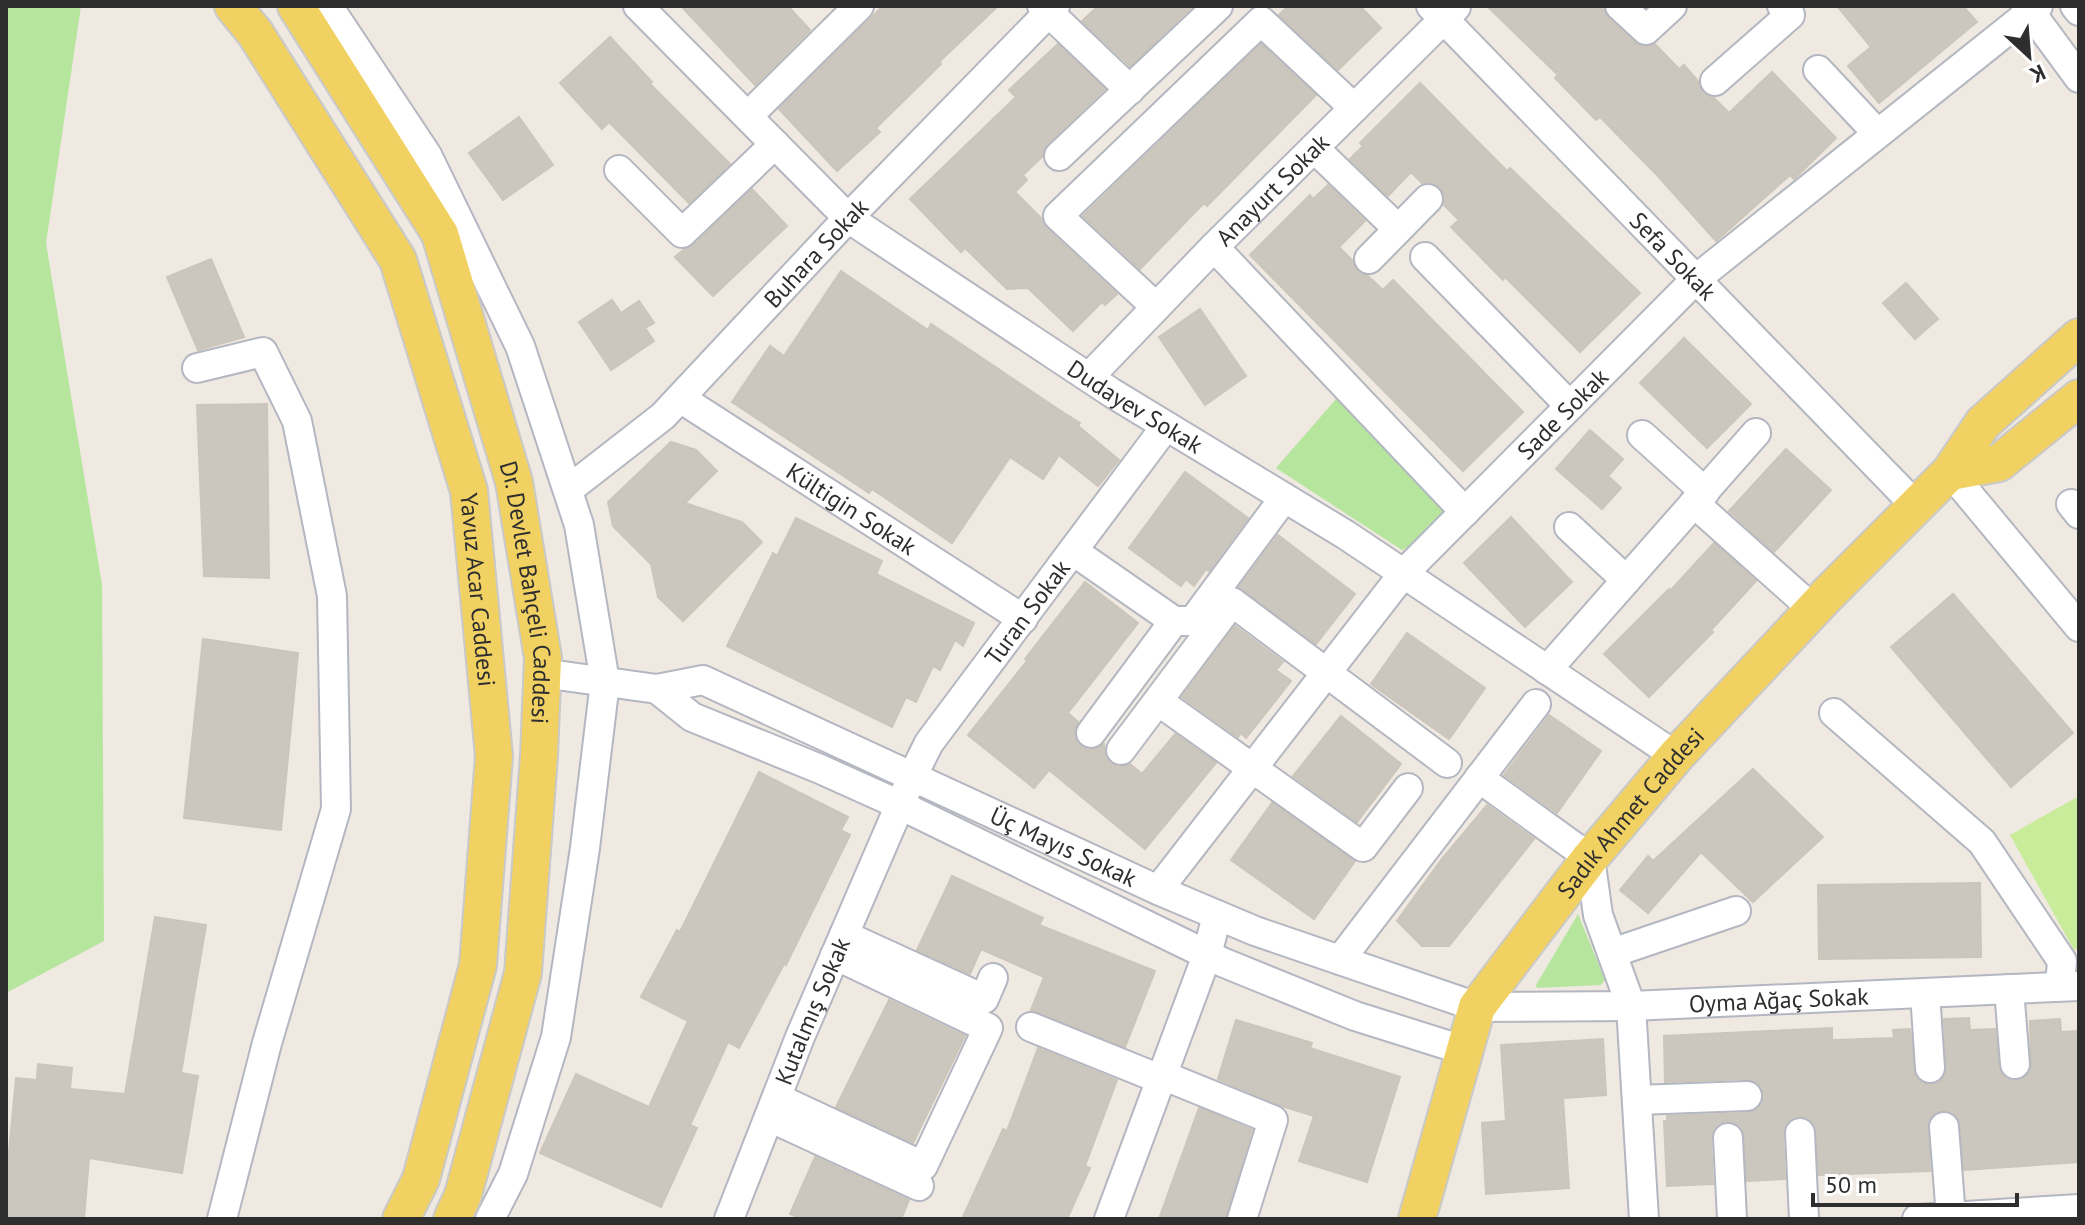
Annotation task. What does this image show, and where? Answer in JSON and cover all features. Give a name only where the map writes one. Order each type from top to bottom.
[{"type":"main road","name":"Yavuz Acar Caddesi","points":[[233,6],[255,33],[398,260],[469,491],[494,756],[478,965],[421,1179],[401,1219]]},
{"type":"main road","name":"Dr. Devlet Bahçeli Caddesi","points":[[296,6],[440,234],[514,482],[543,658],[523,973],[463,1195],[452,1219]]},
{"type":"main road","name":"Sadık Ahmet Caddesi","points":[[1417,1219],[1477,1007],[1590,858],[1676,756],[1950,472],[1983,423],[2079,337]]},
{"type":"main road","points":[[1950,472],[1999,463],[2079,398]]},
{"type":"street","points":[[328,6],[427,155],[520,346],[579,525],[605,682],[585,848],[556,1037],[513,1174],[490,1219]]},
{"type":"street","name":"Dudayev Sokak","points":[[638,6],[848,218],[1089,377],[1403,574],[1676,756]]},
{"type":"street","points":[[748,116],[859,6]]},
{"type":"street","points":[[1620,6],[1646,30],[1672,6]]},
{"type":"street","points":[[1715,81],[1790,15],[1782,6]]},
{"type":"street","points":[[2075,6],[2079,11]]},
{"type":"street","points":[[1049,8],[1130,90]]},
{"type":"street","name":"Buhara Sokak","points":[[568,490],[663,416],[1049,8]]},
{"type":"street","points":[[1059,156],[1211,8]]},
{"type":"street","points":[[2032,8],[2079,78]]},
{"type":"street","name":"Sade Sokak","points":[[1158,890],[1403,574],[1696,279],[2032,8]]},
{"type":"street","name":"Anayurt Sokak","points":[[1089,377],[1354,108],[1444,10]]},
{"type":"street","name":"Sefa Sokak","points":[[1444,10],[1696,279],[1917,507]]},
{"type":"street","points":[[1156,307],[1058,216],[1261,21],[1354,108]]},
{"type":"street","points":[[1818,70],[1877,133]]},
{"type":"street","points":[[619,170],[682,233],[775,144]]},
{"type":"street","points":[[1314,148],[1398,229]]},
{"type":"street","points":[[1369,259],[1428,199]]},
{"type":"street","points":[[1214,247],[1465,512]]},
{"type":"street","points":[[1425,257],[1570,406]]},
{"type":"street","points":[[197,368],[263,352],[297,421],[332,596],[336,809],[267,1043],[222,1219]]},
{"type":"street","name":"Kültigin Sokak","points":[[680,398],[1023,619]]},
{"type":"street","name":"Turan Sokak","points":[[900,805],[929,743],[1166,426]]},
{"type":"street","points":[[1547,670],[1756,433]]},
{"type":"street","points":[[1642,435],[1699,497],[1814,610]]},
{"type":"street","points":[[1950,472],[2079,627]]},
{"type":"street","points":[[1073,551],[1174,621],[1193,621],[1284,498]]},
{"type":"street","points":[[1569,527],[1626,580]]},
{"type":"street","points":[[1121,750],[1232,602],[1447,763]]},
{"type":"street","points":[[1091,733],[1174,621]]},
{"type":"street","name":"Üç Mayıs Sokak","points":[[542,673],[657,689],[703,680],[1217,915],[1477,1007]]},
{"type":"street","name":"Üç Mayıs Sokak","points":[[657,689],[692,717],[900,805],[1207,955],[1355,1016],[1463,1050]]},
{"type":"street","points":[[1158,701],[1363,847],[1408,788]]},
{"type":"street","points":[[1340,960],[1536,704]]},
{"type":"street","points":[[1834,713],[1982,842],[2062,961],[2069,986]]},
{"type":"street","points":[[1479,778],[1590,858],[1598,915],[1631,1006],[1644,1219]]},
{"type":"street","name":"Kutalmış Sokak","points":[[729,1219],[900,805]]},
{"type":"street","points":[[1612,953],[1736,911]]},
{"type":"street","points":[[1109,1219],[1207,955],[1217,915]]},
{"type":"street","points":[[840,945],[984,999],[993,978]]},
{"type":"street","points":[[773,1108],[923,1166],[988,1028],[840,945]]},
{"type":"street","name":"Oyma Ağaç Sokak","points":[[1477,1007],[1631,1006],[2069,986]]},
{"type":"street","points":[[2009,989],[2015,1064]]},
{"type":"street","points":[[1925,993],[1930,1068]]},
{"type":"street","points":[[1031,1027],[1273,1120],[1242,1219]]},
{"type":"street","points":[[1637,1100],[1747,1096]]},
{"type":"street","points":[[773,1108],[919,1186]]},
{"type":"street","points":[[1944,1127],[1936,1218],[2079,1209]]},
{"type":"street","points":[[1800,1133],[1804,1219]]},
{"type":"street","points":[[1728,1138],[1732,1219]]},
{"type":"green space","points":[[6,6],[81,6],[46,243],[102,585],[104,941],[6,993]]},
{"type":"green space","points":[[1337,398],[1452,508],[1417,543],[1402,550],[1276,468]]},
{"type":"green space","points":[[2079,796],[2079,947],[2074,950],[2010,835]]},
{"type":"green space","points":[[1578,914],[1605,980],[1601,985],[1537,988],[1536,985]]},
{"type":"building","points":[[681,6],[788,6],[810,30],[755,85]]},
{"type":"building","points":[[883,6],[998,6],[876,128],[880,132],[837,171],[779,109]]},
{"type":"building","points":[[1098,6],[1193,6],[1130,66],[1082,21]]},
{"type":"building","points":[[1288,6],[1360,6],[1381,28],[1338,70],[1279,15]]},
{"type":"building","points":[[1487,6],[1603,6],[1608,18],[1634,42],[1643,47],[1655,44],[1679,69],[1684,65],[1698,81],[1703,93],[1714,98],[1729,113],[1772,72],[1836,138],[1794,179],[1790,175],[1716,241],[1657,175],[1600,117],[1596,120],[1555,78],[1558,75]]},
{"type":"building","points":[[1837,6],[1963,6],[1977,22],[1879,103],[1848,66],[1871,47]]},
{"type":"building","points":[[610,37],[652,82],[650,84],[730,164],[689,203],[609,122],[602,129],[560,83]]},
{"type":"building","points":[[1058,44],[1105,89],[1047,144],[1042,157],[1023,175],[1027,180],[1015,192],[1042,219],[1046,228],[1117,294],[1105,305],[1102,302],[1073,331],[1028,288],[1007,289],[965,248],[961,252],[910,199],[1016,97],[1009,90]]},
{"type":"building","points":[[1261,44],[1316,95],[1140,269],[1083,216]]},
{"type":"building","points":[[1420,83],[1507,171],[1510,168],[1640,293],[1580,352],[1451,227],[1459,220],[1444,205],[1444,195],[1439,186],[1431,182],[1422,183],[1411,172],[1388,196],[1350,159],[1363,146],[1360,143]]},
{"type":"building","points":[[519,117],[553,165],[503,200],[469,153]]},
{"type":"building","points":[[1328,185],[1365,221],[1339,247],[1357,270],[1383,290],[1393,280],[1523,412],[1463,471],[1250,255],[1310,195],[1313,199]]},
{"type":"building","points":[[752,189],[787,226],[713,296],[675,257],[694,245]]},
{"type":"building","points":[[211,259],[244,337],[198,350],[167,277]]},
{"type":"building","points":[[841,271],[928,330],[931,324],[1080,423],[1078,426],[1119,460],[1098,486],[1059,455],[1043,479],[1010,457],[952,543],[872,489],[869,493],[732,402],[770,346],[784,356]]},
{"type":"building","points":[[1906,283],[1938,319],[1915,339],[1883,303]]},
{"type":"building","points":[[612,300],[621,313],[639,301],[654,323],[645,328],[654,341],[611,370],[579,322]]},
{"type":"building","points":[[1200,309],[1246,376],[1205,405],[1159,337]]},
{"type":"building","points":[[1684,338],[1751,404],[1707,448],[1640,383]]},
{"type":"building","points":[[267,404],[269,578],[204,576],[197,405]]},
{"type":"building","points":[[1590,430],[1623,459],[1608,476],[1621,488],[1602,509],[1556,469]]},
{"type":"building","points":[[671,442],[696,450],[717,471],[685,503],[742,522],[762,542],[683,621],[658,597],[651,564],[613,526],[608,502]]},
{"type":"building","points":[[1786,449],[1831,490],[1774,552],[1729,511]]},
{"type":"building","points":[[1185,472],[1248,518],[1209,571],[1206,569],[1194,586],[1186,579],[1181,586],[1129,548]]},
{"type":"building","points":[[1511,517],[1572,582],[1525,627],[1464,563]]},
{"type":"building","points":[[796,518],[882,561],[876,574],[974,623],[963,646],[955,640],[940,670],[933,666],[916,702],[906,697],[892,727],[727,646],[773,553],[777,556]]},
{"type":"building","points":[[1278,535],[1355,594],[1316,644],[1239,587]]},
{"type":"building","points":[[1714,543],[1756,581],[1711,630],[1713,632],[1649,697],[1604,654],[1671,590]]},
{"type":"building","points":[[1085,582],[1138,623],[1068,713],[1078,722],[1074,730],[1076,740],[1090,750],[1104,744],[1105,756],[1110,763],[1120,767],[1130,764],[1142,774],[1175,734],[1216,763],[1145,849],[1049,770],[1034,788],[968,735]]},
{"type":"building","points":[[1953,594],[2073,733],[2011,787],[1891,647]]},
{"type":"building","points":[[1235,626],[1283,662],[1276,670],[1291,681],[1246,738],[1241,733],[1238,737],[1182,697]]},
{"type":"building","points":[[1407,633],[1485,688],[1449,739],[1371,684]]},
{"type":"building","points":[[203,639],[298,653],[281,830],[184,818]]},
{"type":"building","points":[[1549,715],[1601,751],[1557,813],[1504,775]]},
{"type":"building","points":[[1341,716],[1401,764],[1357,822],[1293,776]]},
{"type":"building","points":[[1753,769],[1823,837],[1753,902],[1701,852],[1648,913],[1620,890],[1648,856],[1653,861]]},
{"type":"building","points":[[759,772],[848,817],[841,830],[850,835],[786,965],[739,1048],[728,1042],[690,1125],[697,1128],[661,1207],[540,1153],[576,1074],[649,1107],[688,1021],[641,997],[677,930],[680,932]]},
{"type":"building","points":[[1272,803],[1355,861],[1314,919],[1231,860]]},
{"type":"building","points":[[1487,805],[1534,839],[1449,946],[1422,946],[1397,921],[1441,860]]},
{"type":"building","points":[[952,876],[1043,918],[1039,925],[1155,971],[1125,1047],[1031,1010],[1044,977],[981,949],[970,974],[917,950]]},
{"type":"building","points":[[1980,883],[1981,957],[1819,959],[1818,885]]},
{"type":"building","points":[[155,917],[206,925],[181,1073],[198,1076],[182,1173],[89,1158],[84,1219],[6,1219],[6,1184],[16,1078],[37,1080],[38,1064],[72,1068],[70,1089],[125,1094]]},
{"type":"building","points":[[889,1000],[965,1036],[913,1143],[836,1107]]},
{"type":"building","points":[[1969,1018],[1970,1030],[1995,1029],[2001,1073],[2007,1079],[2016,1081],[2031,1071],[2030,1021],[2060,1019],[2061,1032],[2079,1031],[2079,1162],[1964,1170],[1958,1118],[1952,1112],[1943,1110],[1928,1120],[1930,1171],[1819,1175],[1815,1125],[1808,1118],[1798,1116],[1790,1119],[1783,1133],[1785,1179],[1747,1181],[1743,1130],[1736,1123],[1726,1121],[1718,1124],[1711,1138],[1713,1184],[1667,1186],[1664,1121],[1667,1121],[1667,1116],[1748,1113],[1757,1110],[1764,1096],[1761,1086],[1747,1079],[1665,1082],[1664,1036],[1832,1028],[1832,1040],[1894,1038],[1893,1030],[1910,1029],[1916,1077],[1930,1085],[1946,1075],[1944,1019]]},
{"type":"building","points":[[1236,1020],[1312,1043],[1310,1048],[1400,1077],[1367,1182],[1299,1161],[1314,1116],[1218,1079]]},
{"type":"building","points":[[1603,1039],[1606,1095],[1563,1098],[1569,1188],[1486,1194],[1482,1123],[1506,1121],[1501,1045]]},
{"type":"building","points":[[1038,1048],[1117,1080],[1085,1166],[1090,1168],[1067,1219],[962,1219],[1003,1129],[1007,1131]]},
{"type":"building","points":[[1199,1108],[1252,1130],[1225,1219],[1159,1219]]},
{"type":"building","points":[[815,1157],[909,1200],[901,1219],[802,1219],[790,1214]]}]
